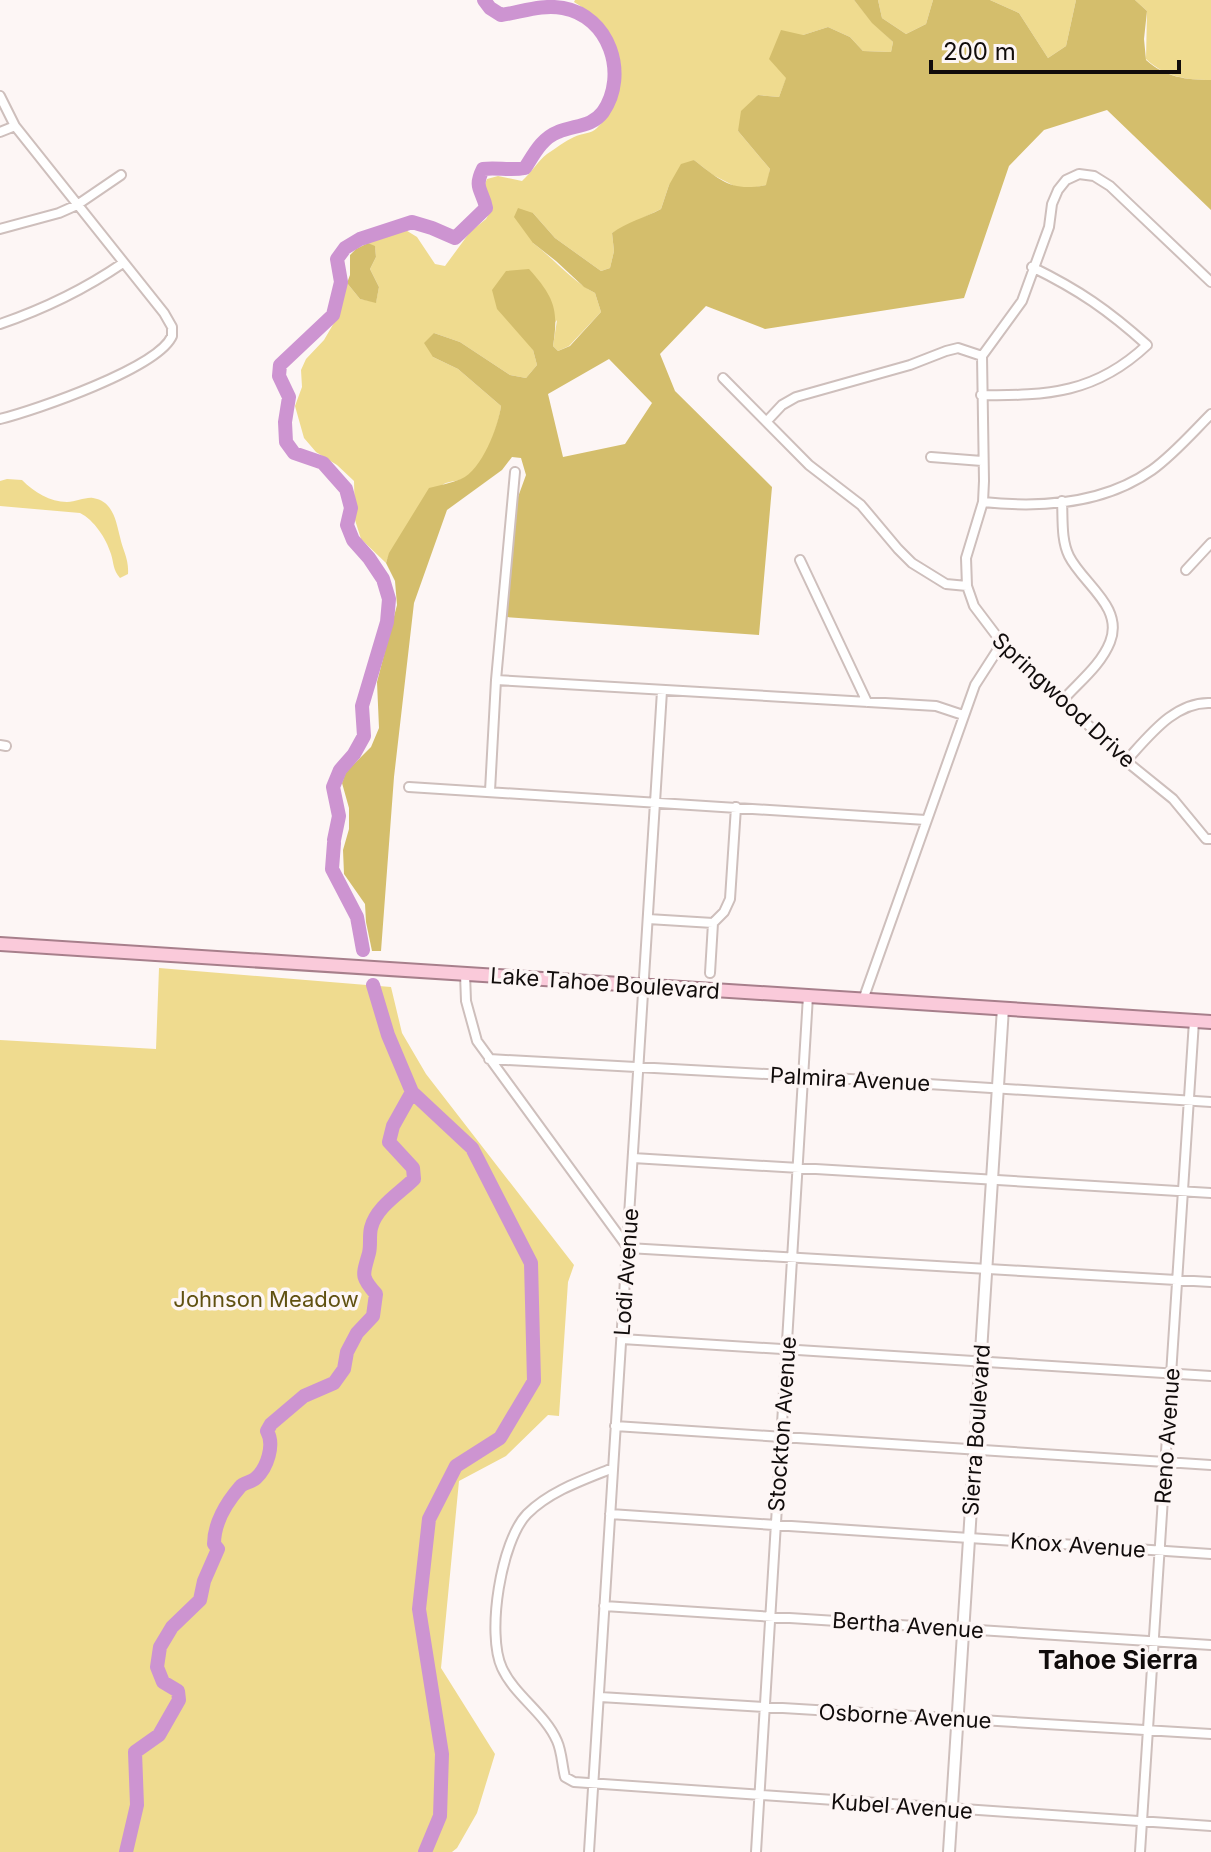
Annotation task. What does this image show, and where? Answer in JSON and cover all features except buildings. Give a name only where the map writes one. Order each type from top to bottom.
[{"type":"highway","name":"Lake Tahoe Boulevard","points":[[0,944],[1211,1022]]},
{"type":"street","points":[[0,96],[15,126],[172,327],[172,336],[159,353],[60,401],[0,419]]},
{"type":"street","points":[[0,132],[15,126]]},
{"type":"street","points":[[723,378],[809,465],[861,505],[912,563],[946,584],[967,586],[966,558],[983,502],[982,356],[1022,301],[1049,227],[1052,204],[1066,180],[1079,174],[1094,176],[1110,186],[1211,282]]},
{"type":"street","points":[[0,229],[77,205],[121,175]]},
{"type":"street","points":[[0,324],[73,293],[123,263]]},
{"type":"street","points":[[981,395],[1035,396],[1062,392],[1115,371],[1147,345],[1086,294],[1032,267]]},
{"type":"street","points":[[767,421],[782,405],[796,397],[910,365],[946,351],[958,348],[982,356]]},
{"type":"street","points":[[983,502],[1013,505],[1062,501],[1092,497],[1120,488],[1151,471],[1211,414]]},
{"type":"street","points":[[931,457],[982,461]]},
{"type":"street","points":[[490,791],[496,680],[515,472]]},
{"type":"street","points":[[1062,501],[1063,529],[1070,558],[1104,601],[1112,618],[1112,639],[1102,658],[1063,700]]},
{"type":"street","points":[[1186,570],[1211,543]]},
{"type":"street","points":[[800,560],[867,702]]},
{"type":"street","name":"Springwood Drive","points":[[967,586],[974,606],[1002,643],[1126,761],[1173,799],[1206,839],[1211,839]]},
{"type":"street","points":[[863,1000],[963,715],[975,685],[1002,643]]},
{"type":"street","points":[[496,680],[936,706],[963,715]]},
{"type":"street","name":"Lodi Avenue","points":[[589,1852],[662,691]]},
{"type":"street","points":[[1126,761],[1177,711],[1193,702],[1211,703]]},
{"type":"street","points":[[409,787],[926,820]]},
{"type":"street","points":[[710,973],[713,923],[724,912],[730,899],[736,807]]},
{"type":"street","points":[[648,919],[713,923]]},
{"type":"street","points":[[465,974],[470,1022],[477,1041],[628,1248],[1211,1282]]},
{"type":"street","name":"Stockton Avenue","points":[[756,1852],[808,996]]},
{"type":"street","name":"Sierra Boulevard","points":[[949,1852],[1003,1008]]},
{"type":"street","name":"Reno Avenue","points":[[1140,1852],[1194,1021]]},
{"type":"street","name":"Palmira Avenue","points":[[489,1059],[1211,1102]]},
{"type":"street","points":[[633,1158],[1211,1193]]},
{"type":"street","points":[[622,1339],[1211,1376]]},
{"type":"street","points":[[615,1426],[1211,1465]]},
{"type":"street","points":[[594,1784],[574,1782],[565,1777],[559,1745],[552,1731],[515,1688],[501,1666],[495,1641],[495,1614],[503,1570],[515,1530],[526,1515],[567,1487],[613,1468]]},
{"type":"street","name":"Knox Avenue","points":[[610,1514],[1211,1554]]},
{"type":"street","name":"Bertha Avenue","points":[[604,1606],[1211,1645]]},
{"type":"street","name":"Osborne Avenue","points":[[600,1697],[1211,1734]]},
{"type":"street","name":"Kubel Avenue","points":[[594,1784],[1211,1826]]},
{"type":"green space","points":[[575,0],[854,0],[893,42],[891,52],[863,51],[850,37],[828,27],[803,35],[779,97],[758,95],[738,131],[770,169],[767,185],[742,190],[713,175],[694,160],[669,185],[661,209],[612,233],[614,251],[610,268],[601,271],[555,238],[533,213],[533,243],[595,293],[601,312],[569,346],[558,351],[553,346],[557,320],[533,350],[537,365],[526,378],[510,375],[460,342],[434,333],[433,357],[458,369],[501,406],[494,435],[479,464],[465,478],[444,484],[435,493],[402,534],[386,563],[361,539],[355,520],[354,481],[337,465],[316,452],[304,438],[295,406],[302,387],[301,370],[338,316],[347,283],[360,299],[376,302],[379,287],[370,269],[376,257],[375,247],[368,243],[404,229],[417,237],[435,264],[445,266],[492,209],[483,189],[487,179],[498,176],[522,181],[547,154],[571,139],[595,130],[610,112],[621,77],[619,59],[603,27]]},
{"type":"green space","points":[[878,0],[933,0],[926,24],[906,34],[882,18]]},
{"type":"green space","points":[[990,0],[1076,0],[1066,46],[1048,58],[1019,13]]},
{"type":"green space","points":[[1135,0],[1211,0],[1211,80],[1176,76],[1146,59],[1147,11]]},
{"type":"green space","points":[[22,480],[54,500],[67,502],[93,498],[105,503],[115,518],[127,559],[128,574],[120,578],[103,536],[80,513],[0,506],[0,481]]},
{"type":"green space","name":"Johnson Meadow","points":[[159,968],[391,987],[402,1033],[426,1074],[574,1265],[568,1282],[559,1416],[548,1415],[506,1456],[459,1481],[441,1668],[495,1754],[477,1813],[452,1852],[0,1852],[0,1040],[156,1049]]},
{"type":"shaded area","points":[[854,0],[878,0],[882,18],[906,34],[926,24],[933,0],[990,0],[1019,13],[1048,58],[1066,46],[1076,0],[1135,0],[1147,11],[1144,39],[1146,60],[1176,76],[1211,80],[1211,210],[1107,110],[1044,130],[1009,166],[964,298],[765,329],[706,306],[660,354],[675,391],[772,487],[759,635],[506,617],[518,497],[526,475],[521,458],[512,457],[502,470],[447,510],[414,603],[394,777],[381,951],[372,951],[365,904],[344,874],[343,850],[349,829],[349,808],[342,783],[346,772],[371,747],[379,728],[377,682],[397,605],[395,581],[386,563],[429,488],[461,479],[476,467],[493,436],[501,406],[458,369],[433,357],[424,343],[434,333],[460,342],[510,375],[526,378],[537,365],[533,350],[497,309],[492,290],[506,271],[529,269],[544,288],[555,313],[553,346],[558,351],[570,346],[601,312],[595,293],[533,243],[514,217],[518,208],[533,213],[555,238],[601,271],[610,268],[614,251],[612,233],[661,209],[669,185],[681,164],[694,160],[735,186],[766,185],[770,169],[738,131],[741,111],[758,95],[779,97],[786,78],[769,59],[781,30],[803,35],[828,27],[850,37],[863,51],[891,52],[893,42],[872,23]],"holes":[[[609,359],[652,403],[625,444],[563,457],[548,394]]]},
{"type":"shaded area","points":[[368,243],[375,246],[376,257],[370,269],[379,287],[376,303],[360,299],[347,283],[350,255]]},
{"type":"waterway","points":[[334,840],[339,816],[333,787],[340,770],[364,736],[362,706],[387,622],[389,599],[383,579],[353,540],[347,525],[351,508],[346,489],[323,463],[294,453],[286,442],[289,397],[279,376],[280,365],[333,315],[341,282],[337,259],[345,248],[360,239],[412,222],[455,238],[486,208],[479,185],[483,169],[525,168],[547,138],[599,117],[611,97],[614,81],[614,65],[603,34],[579,13],[547,7],[501,15],[484,0]]},
{"type":"waterway","points":[[334,843],[332,869],[357,917],[363,950]]},
{"type":"waterway","points":[[373,985],[388,1035],[412,1092],[472,1148],[531,1263],[534,1381],[500,1438],[456,1466],[429,1519],[419,1609],[442,1754],[440,1816],[425,1852]]},
{"type":"waterway","points":[[126,1852],[137,1805],[135,1752],[159,1735],[179,1700],[178,1691],[163,1682],[157,1667],[160,1647],[172,1627],[200,1600],[204,1581],[218,1549],[214,1544],[219,1521],[240,1487],[260,1474],[269,1456],[267,1431],[271,1424],[304,1396],[334,1383],[344,1369],[347,1352],[357,1333],[373,1316],[376,1294],[364,1275],[370,1250],[370,1231],[383,1207],[414,1179],[413,1168],[389,1142],[393,1126],[412,1092]]},
{"type":"district","name":"Tahoe Sierra","points":[[1118,1659]]}]
